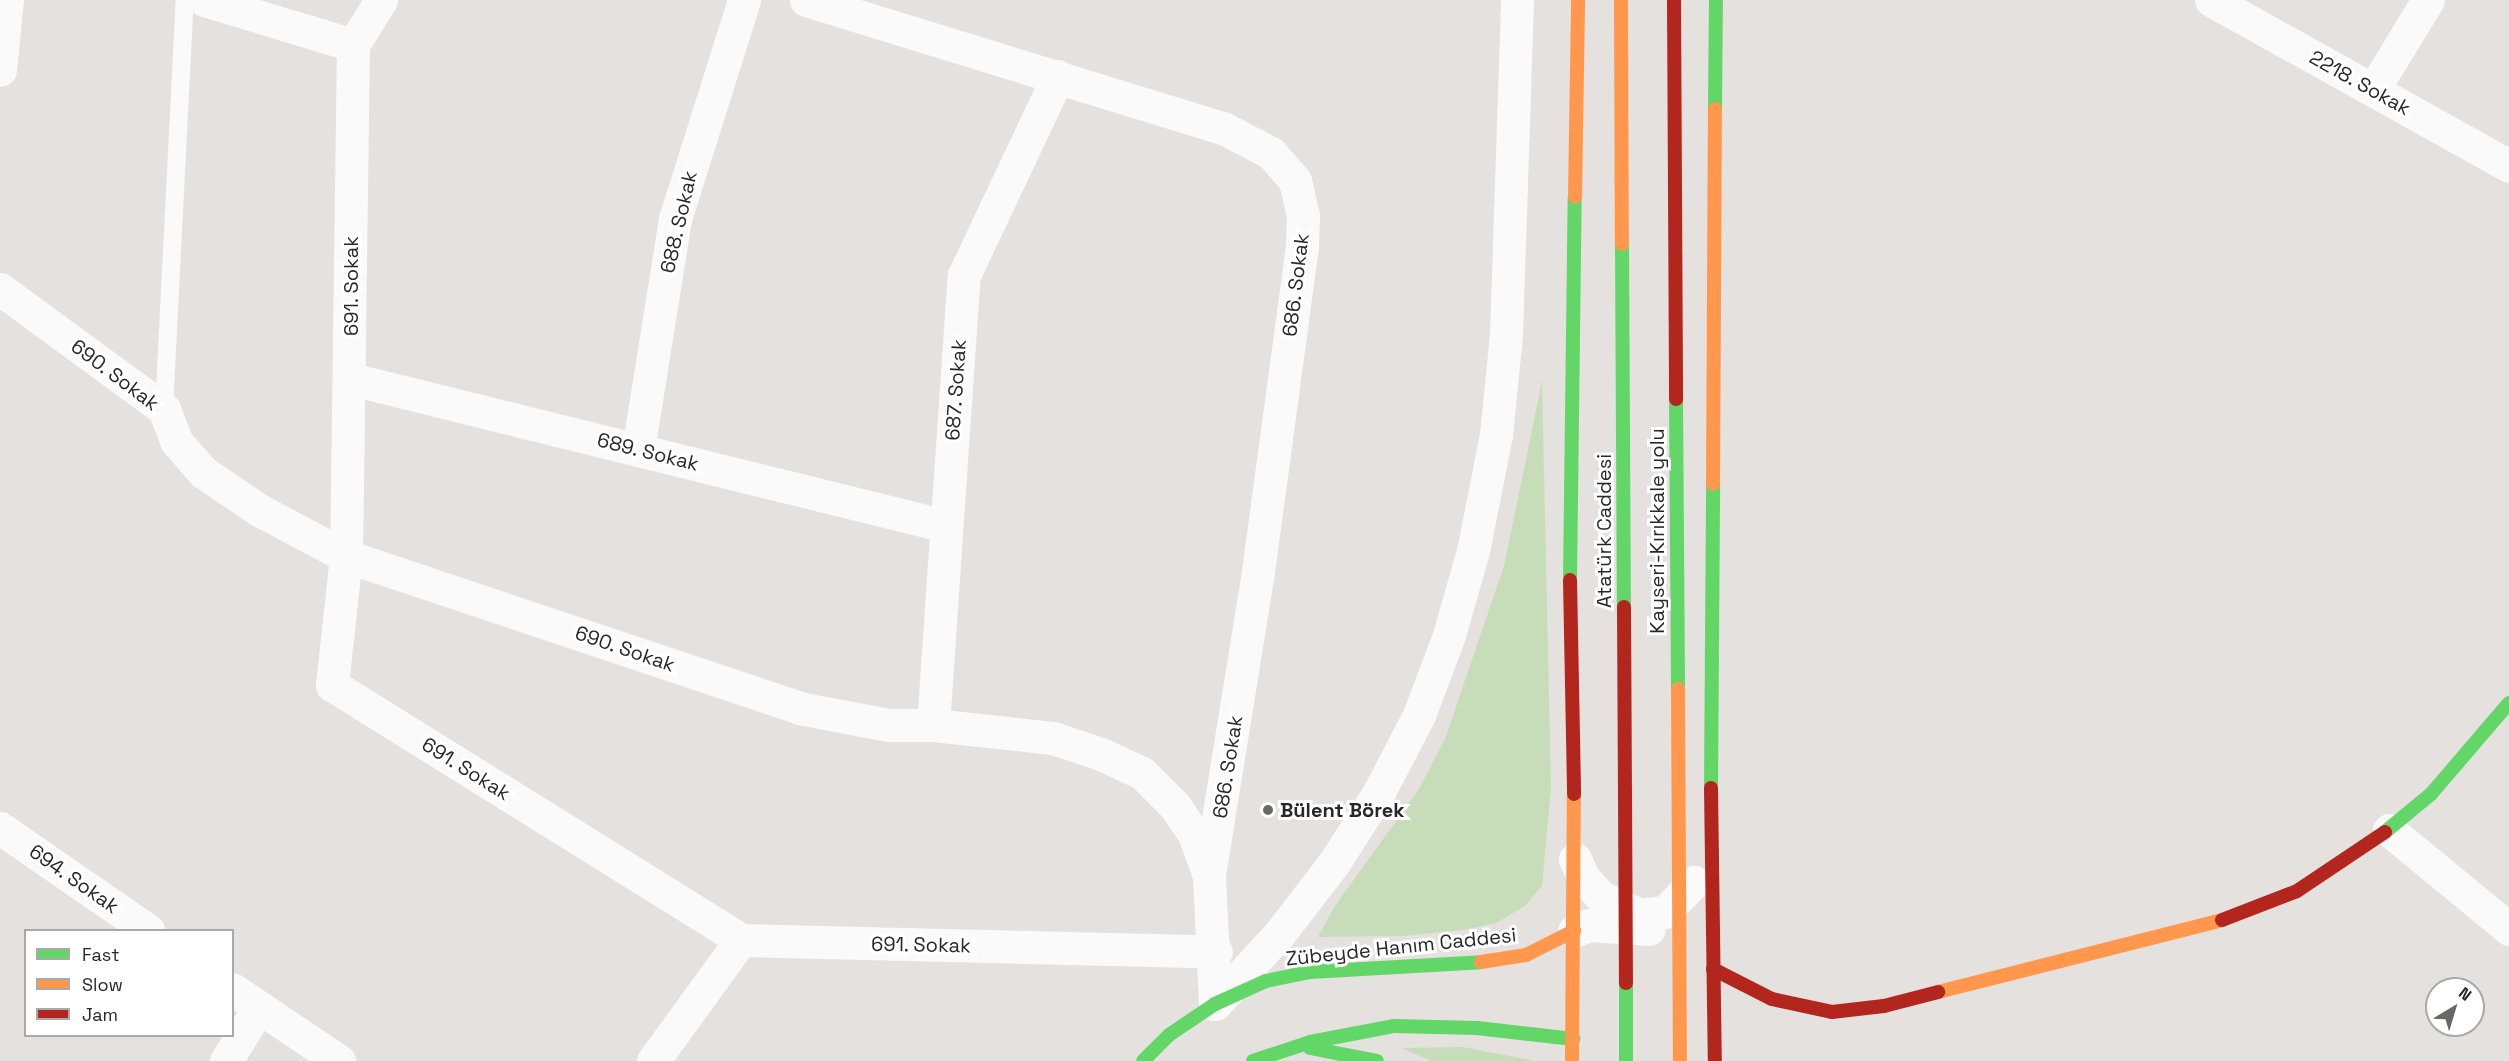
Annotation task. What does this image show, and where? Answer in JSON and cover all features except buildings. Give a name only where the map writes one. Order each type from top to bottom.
[{"type":"main road","points":[[1253,1061],[1321,1040],[1394,1026],[1477,1028],[1578,1054],[1574,931],[1575,859],[1570,574],[1578,0]]},
{"type":"main road","name":"Atatürk Caddesi","points":[[1622,0],[1626,1061]]},
{"type":"main road","name":"Kayseri-Kırıkkale yolu","points":[[1674,0],[1680,1061]]},
{"type":"main road","points":[[1714,1061],[1711,853],[1716,0]]},
{"type":"main road","points":[[1713,969],[1772,999],[1832,1012],[1884,1006],[2245,914],[2297,891],[2389,830],[2431,794],[2509,703]]},
{"type":"main road","name":"Zübeyde Hanım Caddesi","points":[[1143,1061],[1169,1035],[1215,1004],[1266,981],[1310,972],[1484,962],[1526,955],[1574,931]]},
{"type":"main road","points":[[1281,1052],[1312,1048],[1377,1061]]},
{"type":"street","points":[[0,70],[7,0]]},
{"type":"street","points":[[204,0],[353,45],[381,0]]},
{"type":"street","name":"688. Sokak","points":[[638,450],[675,219],[744,0]]},
{"type":"street","name":"686. Sokak","points":[[806,0],[1224,129],[1271,153],[1294,181],[1303,215],[1258,572],[1209,876]]},
{"type":"street","points":[[1215,1004],[1280,933],[1334,863],[1366,812],[1419,715],[1449,635],[1473,551],[1496,435],[1506,334],[1517,0]]},
{"type":"street","name":"2218. Sokak","points":[[2211,0],[2509,166]]},
{"type":"street","points":[[2373,90],[2428,0]]},
{"type":"street","name":"691. Sokak","points":[[353,45],[351,379],[346,556],[332,685],[741,940],[1216,952]]},
{"type":"street","name":"687. Sokak","points":[[933,725],[964,275],[1058,76]]},
{"type":"street","name":"690. Sokak","points":[[0,290],[164,409],[176,441],[203,472],[259,510],[346,556],[799,708],[888,725],[933,725],[1053,738],[1101,754],[1142,773],[1175,806],[1194,834],[1209,876],[1216,952],[1215,1004]]},
{"type":"street","name":"689. Sokak","points":[[351,379],[946,526]]},
{"type":"street","name":"694. Sokak","points":[[0,828],[147,929]]},
{"type":"street","points":[[2389,830],[2509,930]]},
{"type":"street","points":[[1575,859],[1583,877],[1601,897],[1626,911],[1653,915],[1665,912],[1685,894],[1711,853]]},
{"type":"street","points":[[1574,931],[1589,925],[1648,928],[1687,944],[1713,969]]},
{"type":"street","points":[[653,1061],[741,940]]},
{"type":"street","points":[[234,990],[339,1061]]},
{"type":"street","points":[[226,1061],[259,1007]]},
{"type":"lane","points":[[164,409],[185,0]]},
{"type":"green space","points":[[1542,381],[1551,788],[1542,886],[1525,906],[1496,923],[1463,930],[1403,936],[1318,937],[1335,906],[1419,789],[1445,739],[1504,566]]},
{"type":"green space","points":[[1463,1047],[1535,1061],[1431,1061],[1402,1048]]},
{"type":"traffic: fast","points":[[1715,109],[1716,0]]},
{"type":"traffic: fast","points":[[1570,580],[1575,197]]},
{"type":"traffic: fast","points":[[1622,244],[1624,607]]},
{"type":"traffic: fast","points":[[1676,399],[1678,689]]},
{"type":"traffic: fast","points":[[1711,788],[1713,484]]},
{"type":"traffic: fast","points":[[2385,832],[2431,794],[2509,703]]},
{"type":"traffic: fast","points":[[1143,1061],[1169,1035],[1215,1004],[1266,981],[1310,972],[1481,962]]},
{"type":"traffic: fast","points":[[1626,983],[1626,1061]]},
{"type":"traffic: fast","points":[[1253,1061],[1310,1042],[1394,1026],[1477,1028],[1573,1039]]},
{"type":"traffic: fast","points":[[1310,1048],[1377,1061]]},
{"type":"traffic: slow","points":[[1575,197],[1578,0]]},
{"type":"traffic: slow","points":[[1621,0],[1622,244]]},
{"type":"traffic: slow","points":[[1713,484],[1715,109]]},
{"type":"traffic: slow","points":[[1678,689],[1680,1061]]},
{"type":"traffic: slow","points":[[1572,1061],[1574,794]]},
{"type":"traffic: slow","points":[[1938,992],[2222,920]]},
{"type":"traffic: slow","points":[[1481,962],[1526,955],[1574,931]]},
{"type":"traffic: jam","points":[[1674,0],[1676,399]]},
{"type":"traffic: jam","points":[[1570,580],[1574,794]]},
{"type":"traffic: jam","points":[[1624,607],[1626,983]]},
{"type":"traffic: jam","points":[[1711,788],[1715,1061]]},
{"type":"traffic: jam","points":[[2222,920],[2297,891],[2385,832]]},
{"type":"traffic: jam","points":[[1713,969],[1772,999],[1832,1012],[1884,1006],[1938,992]]},
{"type":"place","name":"Bülent Börek","points":[[1268,810]]}]
